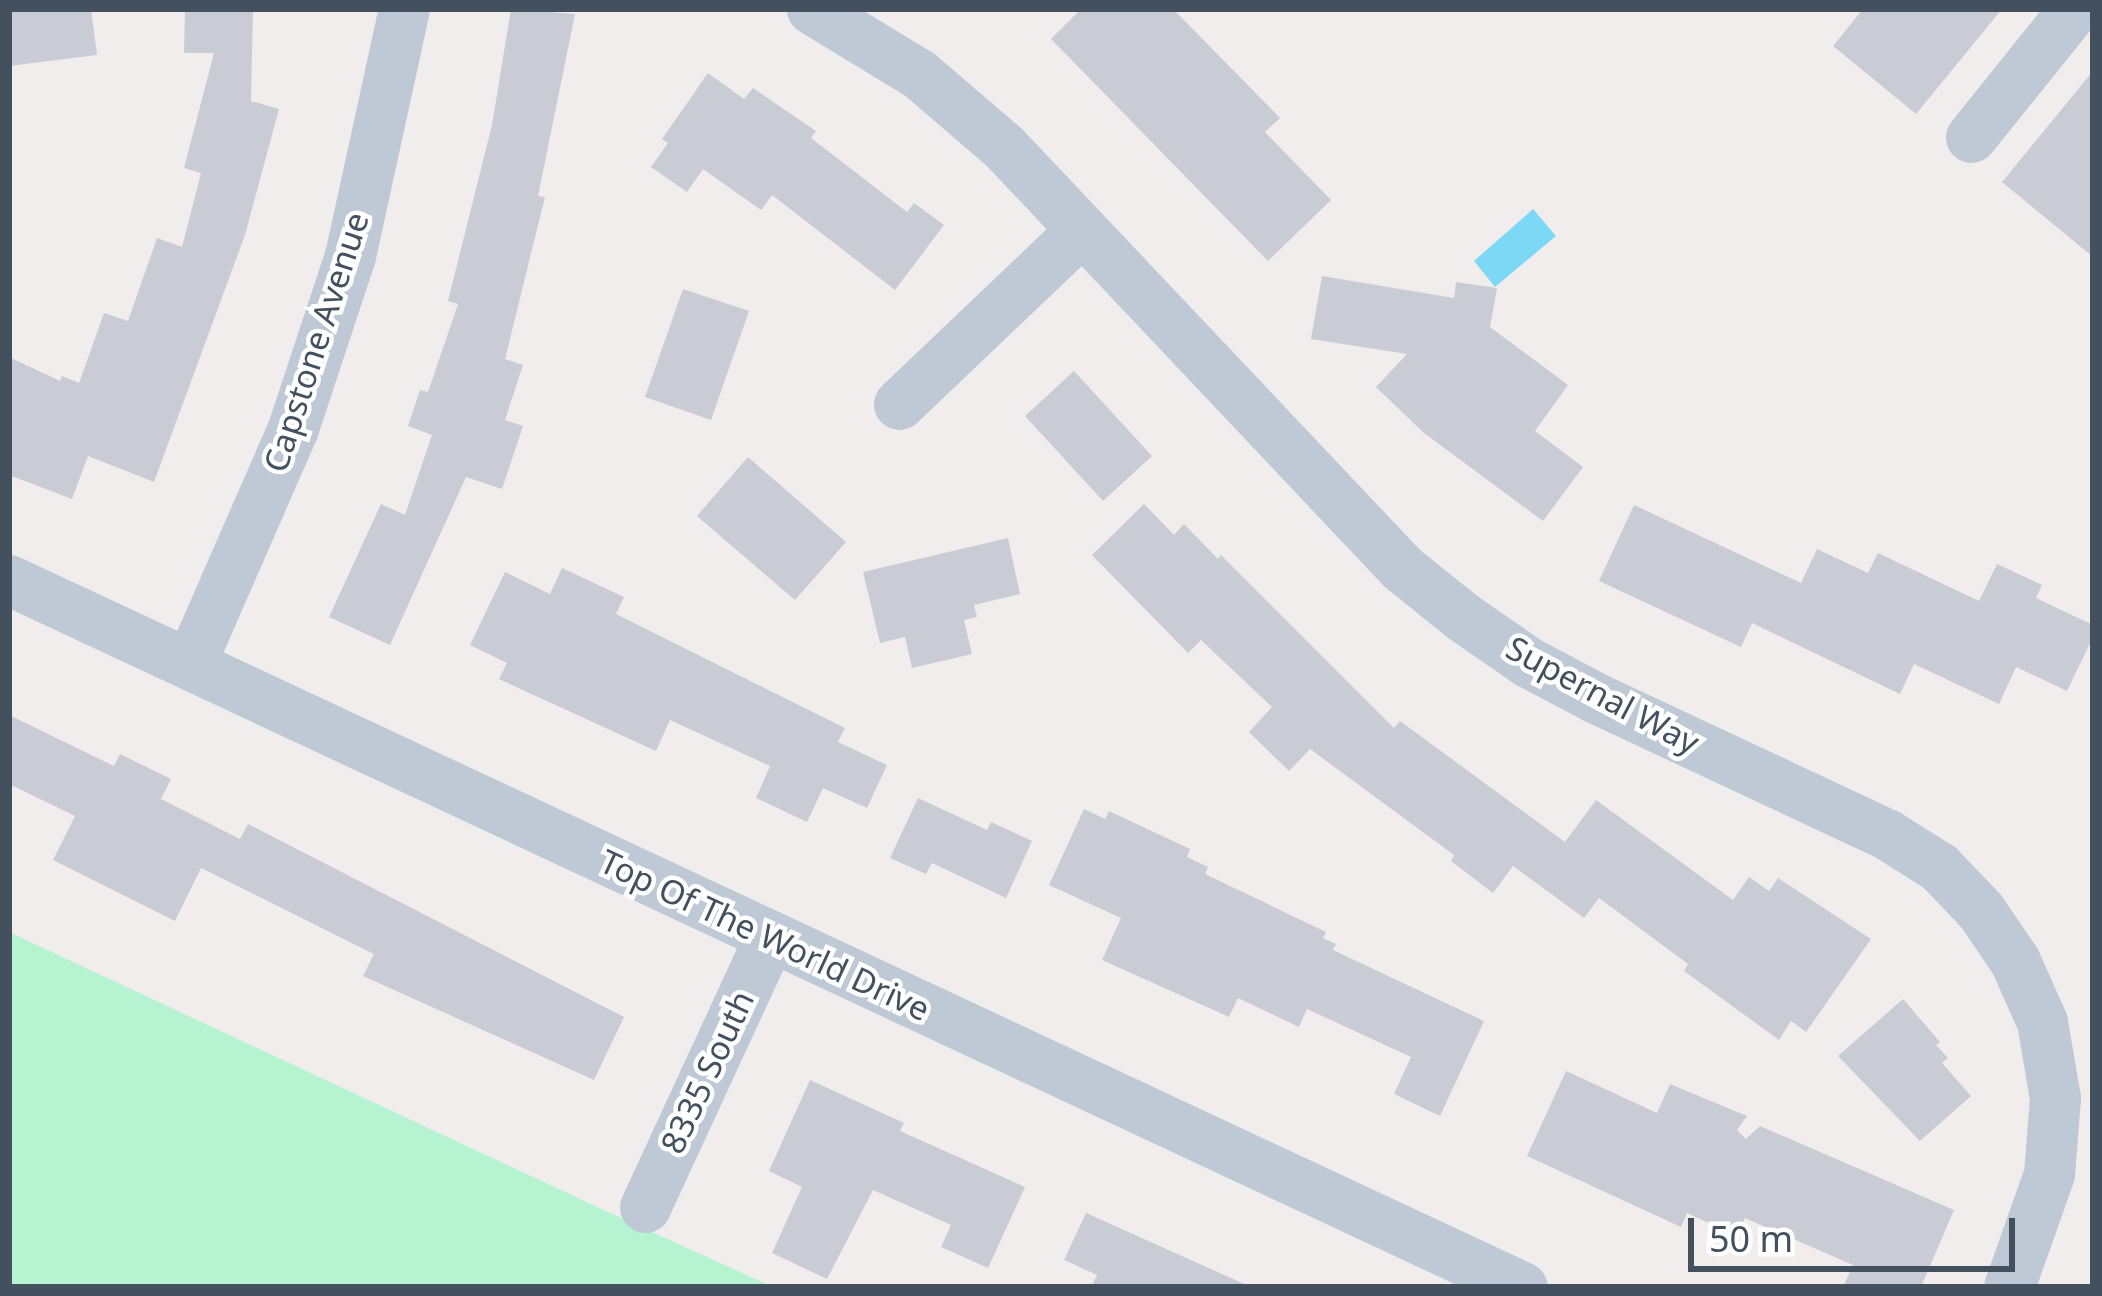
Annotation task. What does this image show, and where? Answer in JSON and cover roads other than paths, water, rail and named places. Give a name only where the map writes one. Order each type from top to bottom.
[{"type":"street","name":"Capstone Avenue","points":[[190,664],[292,428],[350,256],[404,9]]},
{"type":"street","name":"Supernal Way","points":[[812,9],[919,74],[1004,148],[1402,568],[1463,617],[1528,662],[1595,698],[1888,835],[1939,867],[1982,910],[2015,961],[2042,1022],[2055,1099],[2049,1174],[2009,1287]]},
{"type":"street","points":[[1971,137],[2074,9]]},
{"type":"street","points":[[899,404],[1082,230]]},
{"type":"street","name":"Top Of The World Drive","points":[[9,580],[1522,1287]]},
{"type":"street","name":"8335 South","points":[[645,1208],[770,938]]},
{"type":"water","points":[[1533,209],[1556,236],[1495,287],[1474,261]]}]
